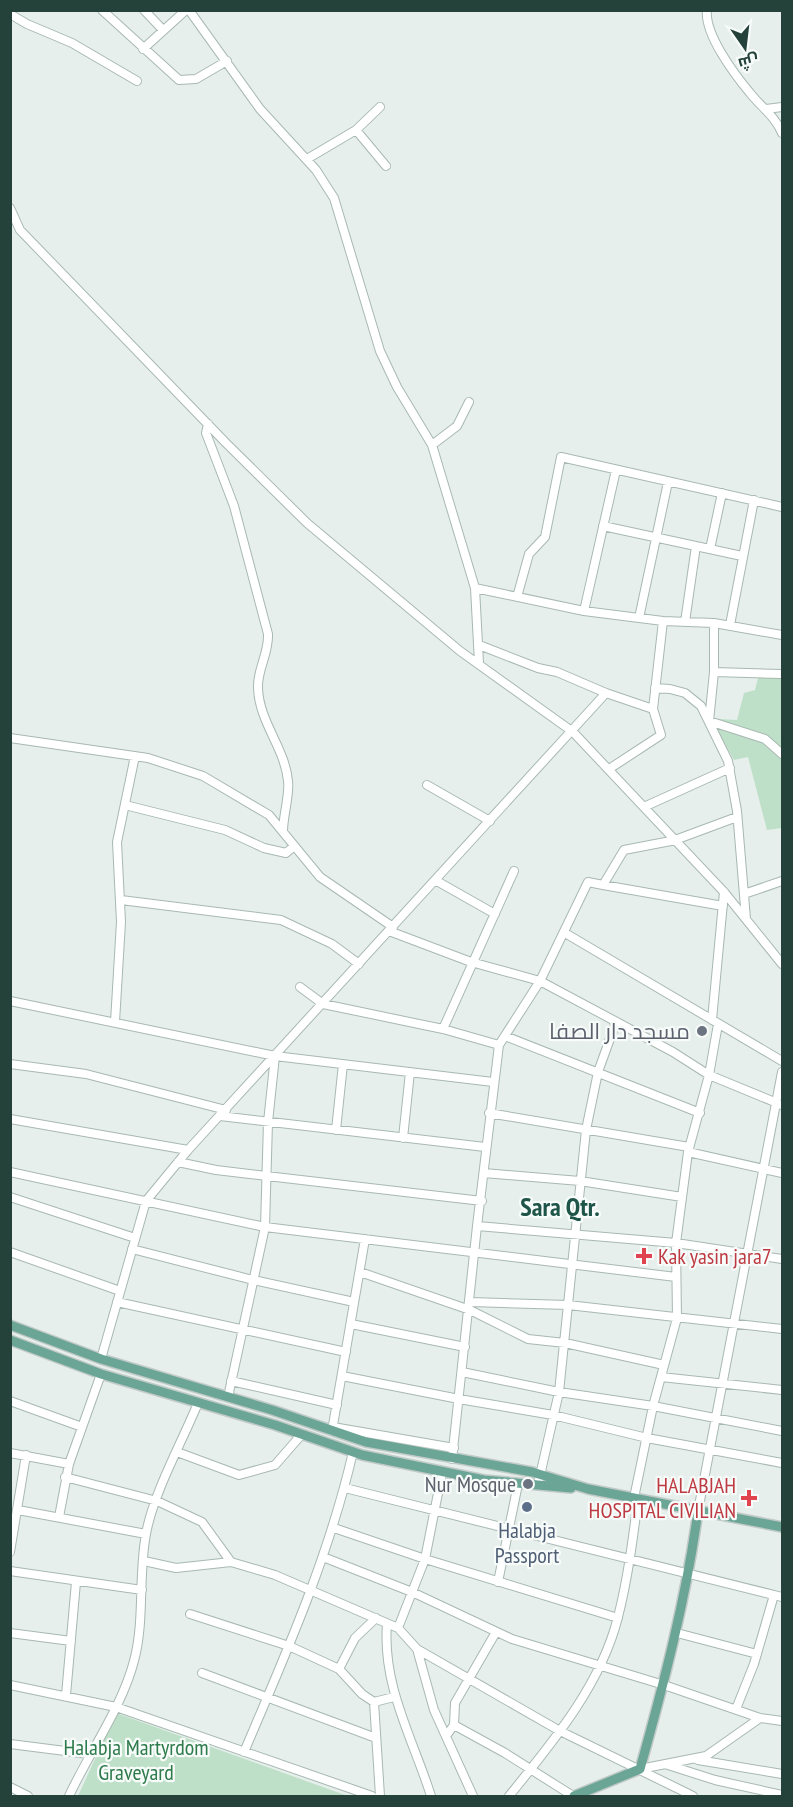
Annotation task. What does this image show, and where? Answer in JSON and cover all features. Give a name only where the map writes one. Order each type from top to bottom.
[{"type":"main road","points":[[10,1325],[101,1359],[333,1429],[366,1442],[541,1474],[588,1489],[783,1527]]},
{"type":"main road","points":[[10,1340],[100,1374],[302,1434],[353,1452],[442,1473],[518,1484],[588,1489]]},
{"type":"main road","points":[[184,1400],[188,1386]]},
{"type":"main road","points":[[573,1797],[640,1769],[677,1633],[689,1574],[698,1510]]},
{"type":"street","points":[[102,10],[142,49],[180,80],[196,79],[227,61]]},
{"type":"street","points":[[144,10],[164,30]]},
{"type":"street","points":[[142,49],[188,10],[273,126],[307,159],[326,182],[334,198],[388,369],[432,445],[476,588],[479,663]]},
{"type":"street","points":[[707,10],[707,25],[712,36],[746,88],[766,109],[783,133]]},
{"type":"street","points":[[11,12],[27,24],[72,43],[137,81]]},
{"type":"street","points":[[307,159],[356,130],[380,107]]},
{"type":"street","points":[[766,109],[783,107]]},
{"type":"street","points":[[356,130],[386,166]]},
{"type":"street","points":[[10,208],[20,230],[307,523],[460,651],[573,732],[646,806],[724,892],[783,964]]},
{"type":"street","points":[[432,445],[457,426],[469,402]]},
{"type":"street","points":[[208,424],[206,433],[234,506],[268,634],[269,646],[258,686],[259,703],[277,745],[289,782],[283,833]]},
{"type":"street","points":[[517,597],[529,554],[545,537],[561,457],[783,507]]},
{"type":"street","points":[[585,611],[616,470]]},
{"type":"street","points":[[639,618],[668,482]]},
{"type":"street","points":[[711,549],[722,494]]},
{"type":"street","points":[[730,625],[754,501]]},
{"type":"street","points":[[603,526],[742,556]]},
{"type":"street","points":[[685,622],[696,546]]},
{"type":"street","points":[[476,588],[585,611],[663,621],[714,622],[782,634]]},
{"type":"street","points":[[609,769],[661,735],[653,709],[663,621]]},
{"type":"street","points":[[709,721],[714,672],[714,622]]},
{"type":"street","points":[[479,645],[653,709]]},
{"type":"street","points":[[714,672],[782,674]]},
{"type":"street","points":[[655,688],[685,693],[701,706],[730,768],[737,817],[746,920]]},
{"type":"street","points":[[101,1359],[146,1201],[188,1150],[573,732],[606,693]]},
{"type":"street","points":[[709,721],[765,739],[783,754]]},
{"type":"street","points":[[10,738],[135,756],[180,767],[231,790],[269,815],[320,877],[391,929],[471,962],[540,981],[673,1052],[709,1075],[779,1104]]},
{"type":"street","points":[[116,1022],[121,900],[117,842],[135,756]]},
{"type":"street","points":[[646,806],[730,768]]},
{"type":"street","points":[[427,785],[490,821]]},
{"type":"street","points":[[125,805],[225,830],[277,853],[286,853],[293,847]]},
{"type":"street","points":[[603,885],[624,850],[675,840],[737,817]]},
{"type":"street","points":[[444,1029],[471,962],[514,871]]},
{"type":"street","points":[[435,880],[495,914]]},
{"type":"street","points":[[744,894],[783,881]]},
{"type":"street","points":[[452,1459],[477,1226],[482,1201],[485,1147],[499,1045],[540,981],[588,882],[723,906]]},
{"type":"street","points":[[509,1797],[560,1731],[600,1666],[618,1618],[630,1559],[636,1498],[653,1406],[677,1318],[676,1243],[689,1149],[709,1075],[724,892]]},
{"type":"street","points":[[121,900],[281,920],[332,944],[359,964]]},
{"type":"street","points":[[565,933],[783,1060]]},
{"type":"street","points":[[300,987],[323,1004],[444,1029],[499,1045]]},
{"type":"street","points":[[10,1001],[275,1056],[493,1082]]},
{"type":"street","points":[[538,1486],[559,1392],[565,1343],[570,1262],[586,1130],[598,1072],[616,1022]]},
{"type":"street","points":[[505,1036],[700,1113]]},
{"type":"street","points":[[228,1397],[265,1227],[268,1122],[275,1056]]},
{"type":"street","points":[[10,1064],[87,1074],[223,1113],[268,1122],[485,1147]]},
{"type":"street","points":[[336,1130],[343,1064]]},
{"type":"street","points":[[403,1138],[410,1072]]},
{"type":"street","points":[[698,1510],[746,1254],[779,1104],[783,1072]]},
{"type":"street","points":[[489,1113],[689,1149],[783,1173]]},
{"type":"street","points":[[10,1119],[188,1150]]},
{"type":"street","points":[[178,1162],[266,1176],[482,1201]]},
{"type":"street","points":[[10,1172],[265,1227],[570,1262],[676,1277]]},
{"type":"street","points":[[484,1173],[580,1182],[682,1197]]},
{"type":"street","points":[[10,1197],[135,1238]]},
{"type":"street","points":[[477,1226],[676,1243],[783,1259]]},
{"type":"street","points":[[365,1239],[333,1429],[454,1448]]},
{"type":"street","points":[[132,1249],[253,1280],[354,1302]]},
{"type":"street","points":[[10,1252],[120,1291]]},
{"type":"street","points":[[360,1272],[470,1306],[528,1339],[565,1343],[664,1365]]},
{"type":"street","points":[[117,1302],[346,1352]]},
{"type":"street","points":[[470,1306],[568,1305],[783,1329]]},
{"type":"street","points":[[351,1324],[465,1347]]},
{"type":"street","points":[[462,1372],[559,1392],[717,1417],[783,1431]]},
{"type":"street","points":[[59,1517],[65,1477],[100,1374]]},
{"type":"street","points":[[342,1376],[459,1400],[553,1415],[647,1438],[783,1463]]},
{"type":"street","points":[[661,1377],[783,1390]]},
{"type":"street","points":[[231,1381],[337,1405]]},
{"type":"street","points":[[10,1401],[82,1427]]},
{"type":"street","points":[[69,1797],[89,1754],[116,1707],[134,1661],[146,1534],[157,1501],[198,1403]]},
{"type":"street","points":[[177,1452],[239,1475],[275,1465],[302,1434]]},
{"type":"street","points":[[244,1752],[289,1646],[334,1528],[353,1452]]},
{"type":"street","points":[[10,1453],[69,1464]]},
{"type":"street","points":[[10,1552],[26,1455]]},
{"type":"street","points":[[398,1628],[424,1559],[442,1473]]},
{"type":"street","points":[[65,1477],[157,1501],[202,1522],[231,1562]]},
{"type":"street","points":[[498,1582],[518,1484]]},
{"type":"street","points":[[345,1488],[783,1597]]},
{"type":"street","points":[[18,1510],[146,1534]]},
{"type":"street","points":[[334,1528],[424,1559],[618,1618]]},
{"type":"street","points":[[323,1557],[412,1592],[496,1632],[760,1718],[783,1721]]},
{"type":"street","points":[[144,1562],[176,1568],[231,1562],[310,1589],[398,1628],[417,1648],[560,1731],[693,1797]]},
{"type":"street","points":[[10,1571],[142,1590]]},
{"type":"street","points":[[66,1695],[76,1582]]},
{"type":"street","points":[[736,1709],[757,1654],[774,1595]]},
{"type":"street","points":[[190,1614],[289,1646],[339,1669],[362,1694],[374,1702],[394,1697]]},
{"type":"street","points":[[339,1669],[355,1638],[376,1618]]},
{"type":"street","points":[[387,1624],[386,1656],[394,1697],[431,1797]]},
{"type":"street","points":[[446,1736],[454,1725],[455,1703],[496,1632]]},
{"type":"street","points":[[677,1633],[757,1654]]},
{"type":"street","points":[[10,1634],[71,1641]]},
{"type":"street","points":[[417,1648],[434,1710],[473,1797]]},
{"type":"street","points":[[202,1673],[376,1738]]},
{"type":"street","points":[[10,1685],[116,1707],[372,1797]]},
{"type":"street","points":[[374,1702],[380,1797]]},
{"type":"street","points":[[640,1769],[695,1759],[720,1749],[760,1718]]},
{"type":"street","points":[[454,1725],[573,1797]]},
{"type":"street","points":[[10,1744],[89,1754]]},
{"type":"street","points":[[695,1759],[783,1774]]},
{"type":"street","points":[[666,1764],[715,1780],[783,1795]]},
{"type":"street","points":[[10,1787],[28,1797]]},
{"type":"green space","points":[[782,676],[782,828],[767,830],[748,757],[734,760],[717,730],[719,719],[737,720],[744,693],[755,690],[758,678]]},
{"type":"green space","name":"Halabja Martyrdom Graveyard","points":[[116,1713],[348,1796],[78,1796]]},
{"type":"place","name":"مسجد دار الصفا","points":[[702,1031]]},
{"type":"place","name":"Kak yasin jara7","points":[[644,1256]]},
{"type":"place","name":"Nur Mosque","points":[[528,1484]]},
{"type":"place","name":"HALABJAH HOSPITAL CIVILIAN","points":[[749,1498]]},
{"type":"place","name":"Halabja Passport","points":[[527,1507]]},
{"type":"district","name":"Sara Qtr.","points":[[560,1207]]}]
